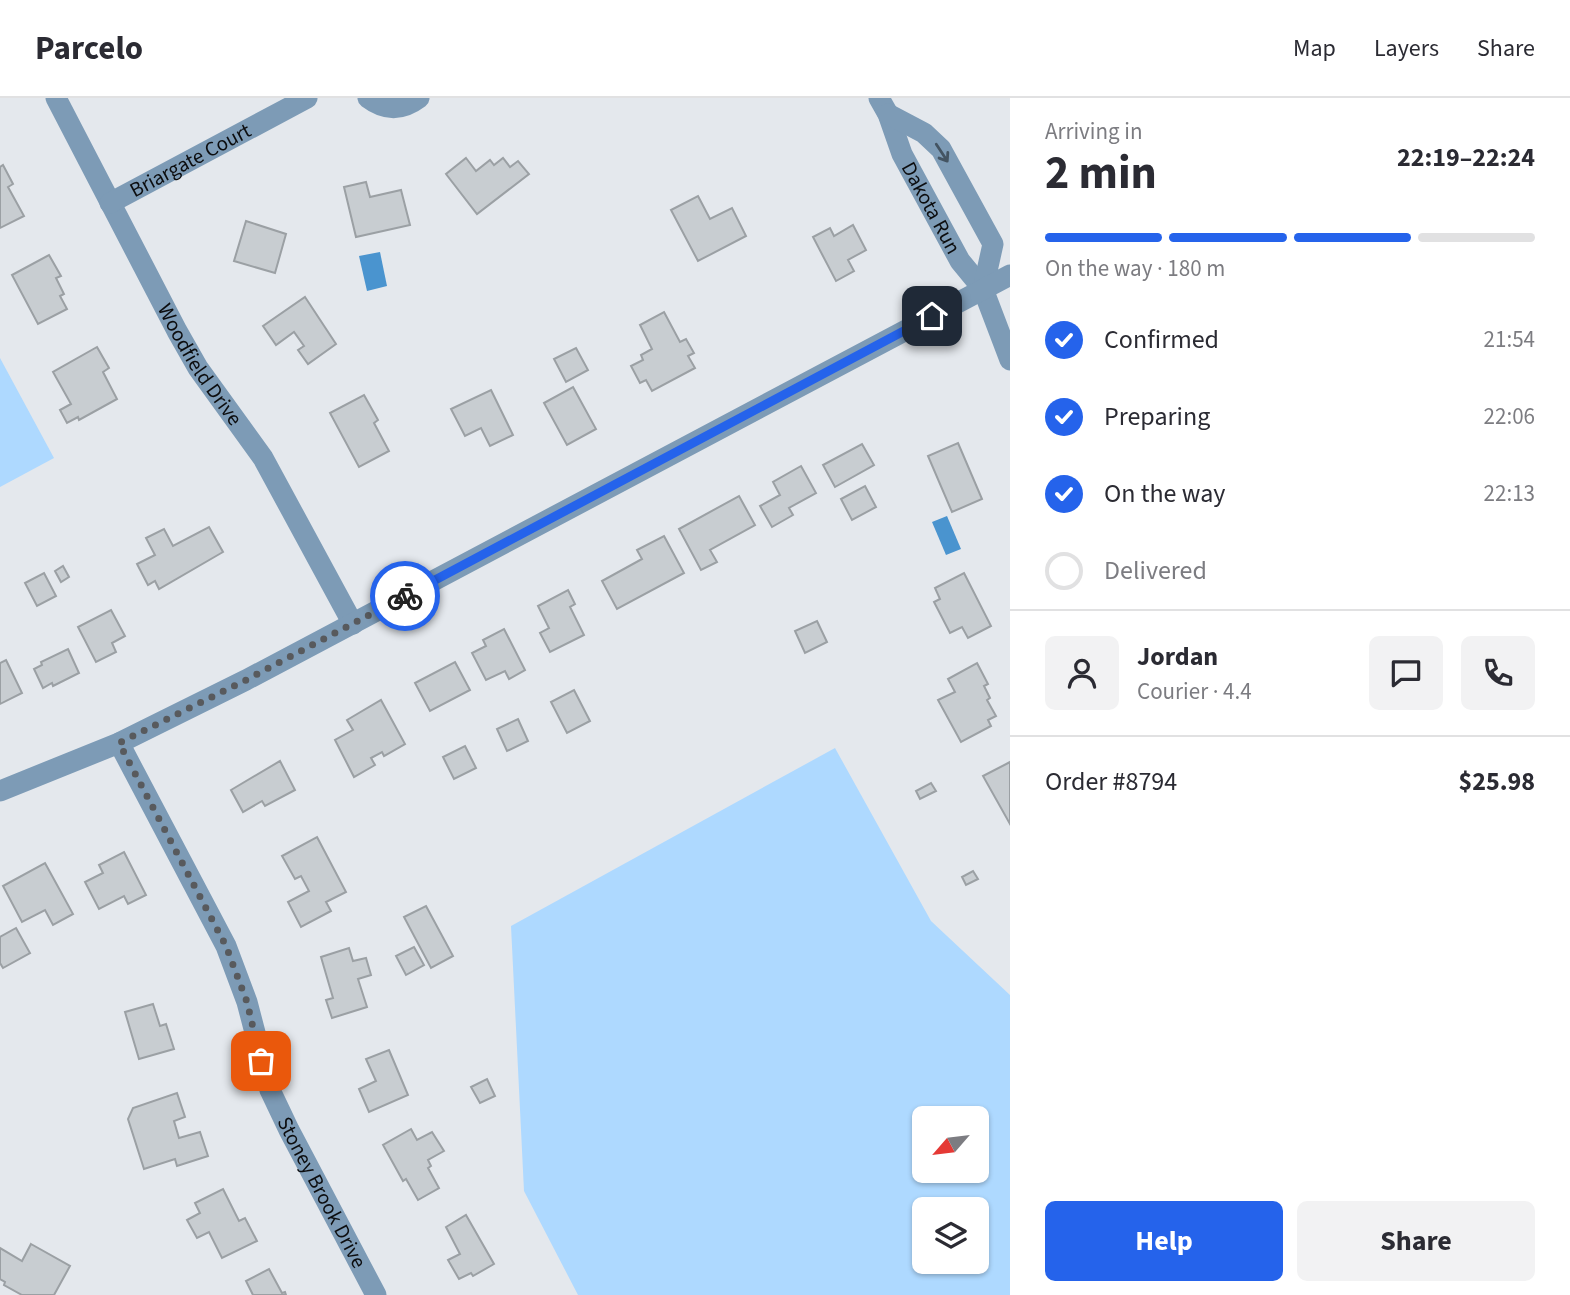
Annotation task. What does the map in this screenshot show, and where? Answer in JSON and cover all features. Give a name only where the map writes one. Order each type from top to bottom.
[{"type":"street","name":"Woodfield Drive","points":[[56,98],[182,340],[198,368],[263,458],[353,624]]},
{"type":"street","name":"Briargate Court","points":[[110,202],[307,98]]},
{"type":"street","points":[[368,98],[378,105],[391,108],[404,107],[419,98]]},
{"type":"street","name":"Dakota Run","points":[[883,106],[924,133],[941,149],[993,244],[983,289]]},
{"type":"street","name":"Dakota Run","points":[[883,106],[902,154],[960,261],[983,289]]},
{"type":"street","points":[[0,791],[119,743],[353,624],[1010,275]]},
{"type":"street","points":[[983,289],[1010,360]]},
{"type":"street","name":"Stoney Brook Drive","points":[[119,743],[226,946],[247,1002],[270,1090],[376,1295]]},
{"type":"shaded area","points":[[380,252],[387,286],[367,291],[359,256]]},
{"type":"shaded area","points":[[0,358],[54,458],[0,487]]},
{"type":"shaded area","points":[[947,516],[961,549],[946,555],[932,522]]},
{"type":"shaded area","points":[[835,748],[931,921],[1010,995],[1010,1295],[578,1295],[524,1191],[511,926]]},
{"type":"building","points":[[466,158],[476,171],[490,160],[494,165],[503,158],[510,167],[518,161],[529,174],[477,214],[446,174]]},
{"type":"building","points":[[3,165],[13,184],[8,187],[24,216],[0,228],[0,167]]},
{"type":"building","points":[[366,182],[370,197],[401,190],[410,225],[356,237],[344,187]]},
{"type":"building","points":[[698,196],[710,219],[732,208],[746,236],[698,261],[671,210]]},
{"type":"building","points":[[246,221],[286,234],[275,273],[234,261]]},
{"type":"building","points":[[853,225],[866,250],[848,260],[854,271],[836,281],[813,237],[830,228],[834,236]]},
{"type":"building","points":[[49,255],[61,276],[56,278],[64,294],[60,296],[67,309],[38,324],[12,275]]},
{"type":"building","points":[[305,297],[336,344],[308,364],[298,350],[304,346],[294,332],[276,345],[263,326]]},
{"type":"building","points":[[664,312],[680,342],[686,339],[694,353],[688,356],[695,368],[652,391],[646,380],[640,383],[631,366],[643,360],[641,355],[652,349],[640,325]]},
{"type":"building","points":[[97,347],[109,368],[103,372],[117,399],[79,420],[78,417],[67,423],[60,410],[71,404],[53,372]]},
{"type":"building","points":[[576,348],[588,370],[566,382],[554,359]]},
{"type":"building","points":[[573,387],[596,429],[567,445],[544,403]]},
{"type":"building","points":[[491,390],[513,435],[490,446],[481,428],[465,436],[451,409]]},
{"type":"building","points":[[364,395],[378,420],[374,423],[389,451],[359,467],[330,413]]},
{"type":"building","points":[[958,443],[982,499],[952,512],[928,456]]},
{"type":"building","points":[[862,444],[874,465],[835,487],[823,465]]},
{"type":"building","points":[[801,466],[816,493],[789,508],[793,515],[772,527],[760,506],[780,495],[773,482]]},
{"type":"building","points":[[865,486],[876,507],[852,520],[841,499]]},
{"type":"building","points":[[739,496],[755,525],[710,550],[717,562],[701,570],[679,529]]},
{"type":"building","points":[[209,527],[223,552],[159,589],[155,581],[148,585],[137,564],[155,555],[146,538],[164,529],[173,546]]},
{"type":"building","points":[[664,536],[684,573],[617,609],[602,581],[642,559],[637,550]]},
{"type":"building","points":[[63,566],[69,577],[61,582],[55,571]]},
{"type":"building","points":[[44,573],[56,596],[37,606],[25,583]]},
{"type":"building","points":[[964,573],[991,626],[968,638],[962,627],[950,633],[934,602],[940,599],[935,588]]},
{"type":"building","points":[[568,590],[575,604],[570,607],[584,635],[550,652],[540,633],[549,628],[538,606]]},
{"type":"building","points":[[111,610],[125,636],[112,643],[116,652],[96,662],[78,627]]},
{"type":"building","points":[[817,621],[827,642],[805,653],[795,631]]},
{"type":"building","points":[[504,629],[525,670],[509,679],[505,671],[486,680],[472,653],[486,646],[483,640]]},
{"type":"building","points":[[68,649],[79,673],[43,688],[34,669],[42,665],[41,662]]},
{"type":"building","points":[[6,660],[22,693],[0,704],[0,663]]},
{"type":"building","points":[[455,662],[470,690],[430,711],[415,683]]},
{"type":"building","points":[[977,663],[988,684],[984,686],[990,698],[987,700],[996,716],[988,720],[991,726],[961,742],[938,700],[955,692],[948,679]]},
{"type":"building","points":[[574,690],[590,721],[567,733],[551,702]]},
{"type":"building","points":[[381,700],[405,744],[384,756],[382,752],[371,758],[375,765],[354,777],[335,740],[353,730],[347,720]]},
{"type":"building","points":[[518,719],[528,741],[507,751],[497,729]]},
{"type":"building","points":[[465,746],[476,768],[454,779],[443,757]]},
{"type":"building","points":[[280,761],[295,790],[265,806],[262,801],[243,812],[231,790]]},
{"type":"building","points":[[1010,762],[1010,824],[983,776]]},
{"type":"building","points":[[931,783],[936,791],[920,799],[916,791]]},
{"type":"building","points":[[317,837],[346,892],[326,902],[331,911],[301,927],[288,902],[309,891],[301,876],[295,879],[282,856]]},
{"type":"building","points":[[124,852],[146,895],[128,904],[124,896],[99,909],[85,882],[103,873],[99,865]]},
{"type":"building","points":[[45,863],[73,914],[53,925],[45,910],[22,922],[3,886]]},
{"type":"building","points":[[973,871],[978,879],[966,885],[962,877]]},
{"type":"building","points":[[426,906],[453,956],[431,968],[404,917]]},
{"type":"building","points":[[16,928],[30,953],[3,968],[0,963],[0,937]]},
{"type":"building","points":[[414,947],[424,965],[406,975],[396,956]]},
{"type":"building","points":[[349,948],[353,961],[366,958],[371,975],[358,979],[367,1007],[332,1018],[326,1000],[333,998],[321,957]]},
{"type":"building","points":[[153,1004],[160,1026],[166,1024],[174,1049],[139,1059],[125,1012]]},
{"type":"building","points":[[389,1050],[408,1095],[369,1112],[359,1089],[376,1081],[366,1059]]},
{"type":"building","points":[[487,1079],[495,1096],[480,1103],[471,1087]]},
{"type":"building","points":[[177,1093],[185,1117],[174,1121],[179,1138],[200,1132],[208,1156],[177,1166],[175,1159],[144,1169],[128,1119],[133,1108]]},
{"type":"building","points":[[411,1129],[417,1140],[432,1132],[444,1151],[428,1160],[431,1166],[428,1168],[439,1188],[418,1200],[406,1179],[403,1181],[383,1145]]},
{"type":"building","points":[[223,1189],[239,1221],[245,1218],[257,1241],[222,1258],[209,1232],[197,1238],[187,1220],[200,1213],[195,1203]]},
{"type":"building","points":[[466,1215],[494,1264],[473,1276],[471,1273],[459,1279],[448,1260],[460,1254],[446,1227]]},
{"type":"building","points":[[31,1244],[70,1266],[54,1295],[22,1295],[4,1285],[5,1282],[0,1279],[0,1248],[22,1261]]},
{"type":"building","points":[[269,1269],[282,1293],[285,1292],[286,1295],[253,1295],[246,1281]]},
{"type":"way so far","points":[[261,1061],[247,1002],[226,946],[119,743],[405,596]]},
{"type":"route","points":[[405,596],[932,316]]}]
